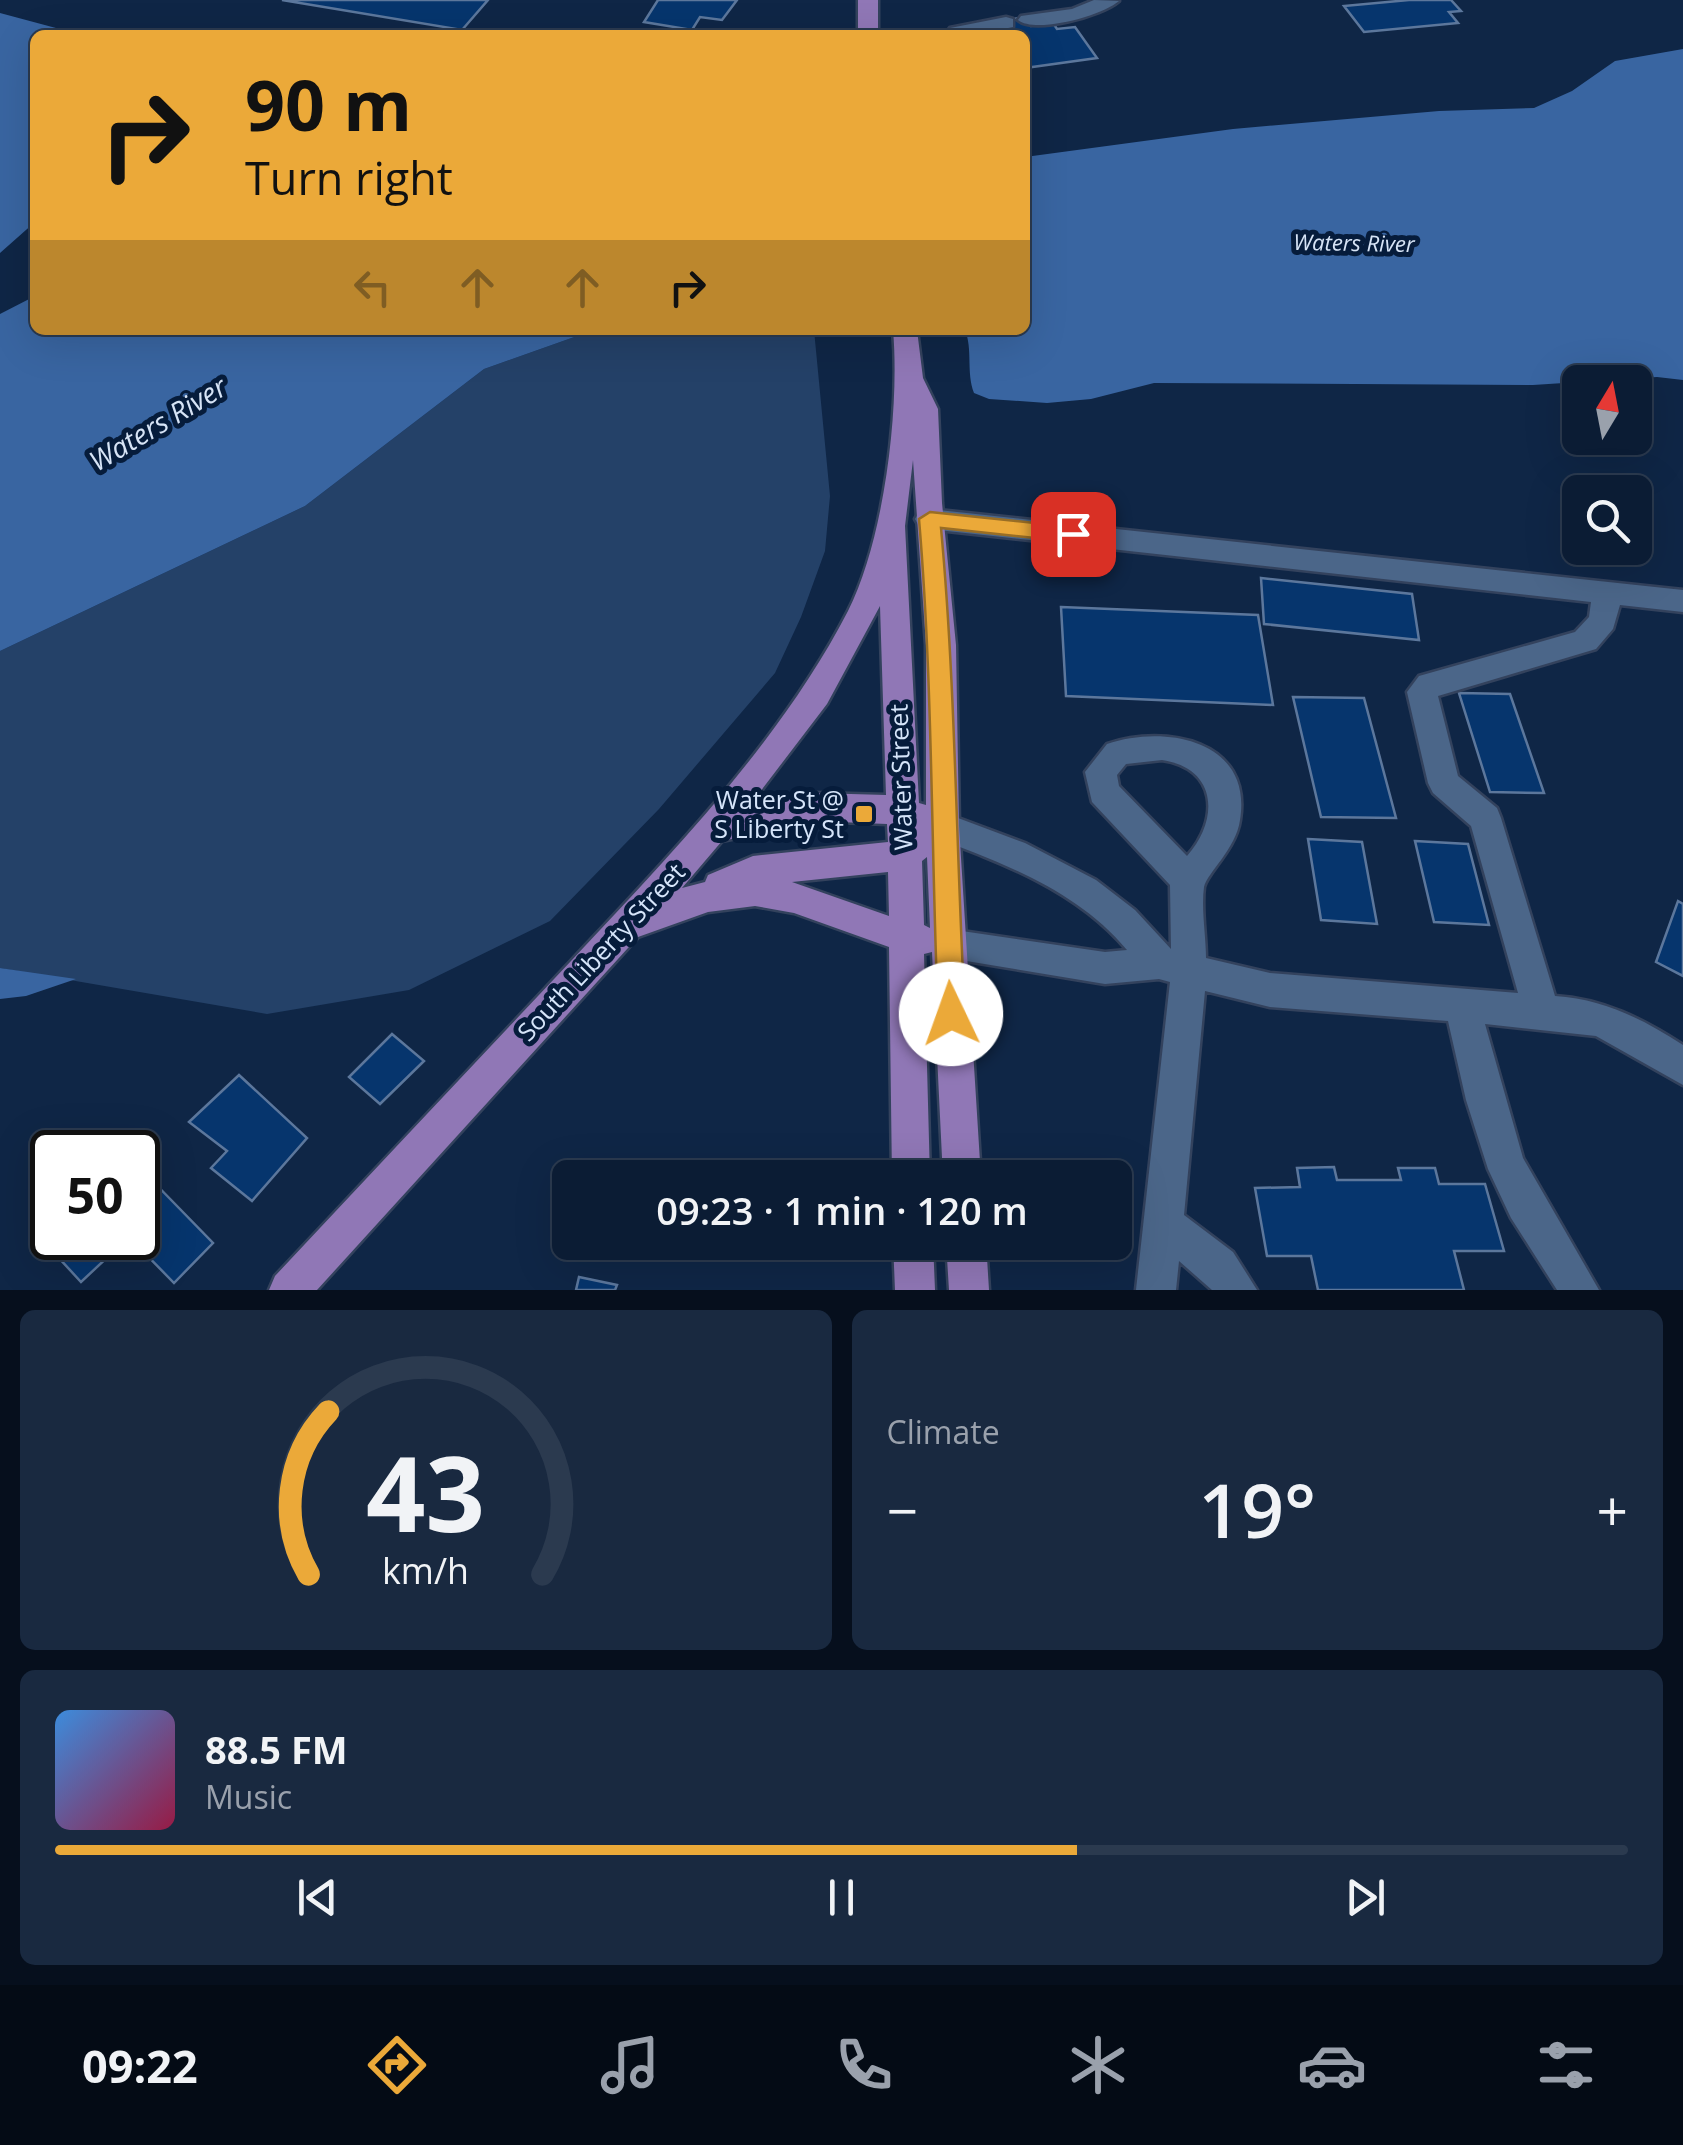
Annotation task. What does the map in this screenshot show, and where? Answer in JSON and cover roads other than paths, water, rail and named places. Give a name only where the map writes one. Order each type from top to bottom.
[{"type":"main road","points":[[868,0],[868,30]]},
{"type":"main road","name":"Water Street","points":[[906,335],[910,378],[902,415],[901,472],[891,526],[910,1160]]},
{"type":"main road","name":"Water Street","points":[[910,378],[924,409],[941,645],[942,826],[961,1160]]},
{"type":"main road","name":"South Liberty Street","points":[[288,1290],[710,830],[816,694],[864,609],[891,526]]},
{"type":"main road","points":[[710,830],[760,814],[829,806],[902,812],[942,826]]},
{"type":"main road","points":[[625,926],[753,870],[904,854],[942,826]]},
{"type":"main road","points":[[690,900],[755,891],[787,897],[904,937],[948,945]]},
{"type":"main road","points":[[914,1260],[915,1290]]},
{"type":"main road","points":[[968,1260],[970,1290]]},
{"type":"lane","points":[[1028,20],[1076,14],[1109,0]]},
{"type":"lane","points":[[968,30],[1006,23]]},
{"type":"lane","points":[[930,519],[1683,601]]},
{"type":"lane","points":[[1542,1012],[1486,818],[1444,783],[1422,692],[1430,685],[1585,641],[1602,620],[1607,592]]},
{"type":"lane","points":[[942,826],[990,842],[1076,885],[1174,965]]},
{"type":"lane","points":[[1156,1290],[1174,965],[1187,879]]},
{"type":"lane","points":[[948,945],[1105,968],[1174,965],[1270,990],[1542,1012],[1610,1022],[1683,1067]]},
{"type":"lane","points":[[1463,1006],[1490,1126],[1519,1194],[1563,1258],[1579,1290]]},
{"type":"lane","points":[[1162,1224],[1219,1266],[1236,1290]]},
{"type":"water","points":[[0,13],[63,30],[30,30],[30,226],[0,253]]},
{"type":"water","name":"Waters River","points":[[1683,49],[1683,380],[1652,377],[1652,365],[1562,365],[1562,383],[1533,385],[1154,383],[1091,399],[1047,403],[989,399],[974,393],[966,335],[1030,335],[1030,156],[1233,129],[1439,111],[1534,108],[1572,91],[1615,61]]},
{"type":"water","name":"Waters River","points":[[30,299],[30,335],[580,335],[484,369],[305,506],[0,651],[0,314]]},
{"type":"water","points":[[0,968],[76,979],[26,996],[0,999]]},
{"type":"place","name":"Water St @ S Liberty St","points":[[864,814]]}]
